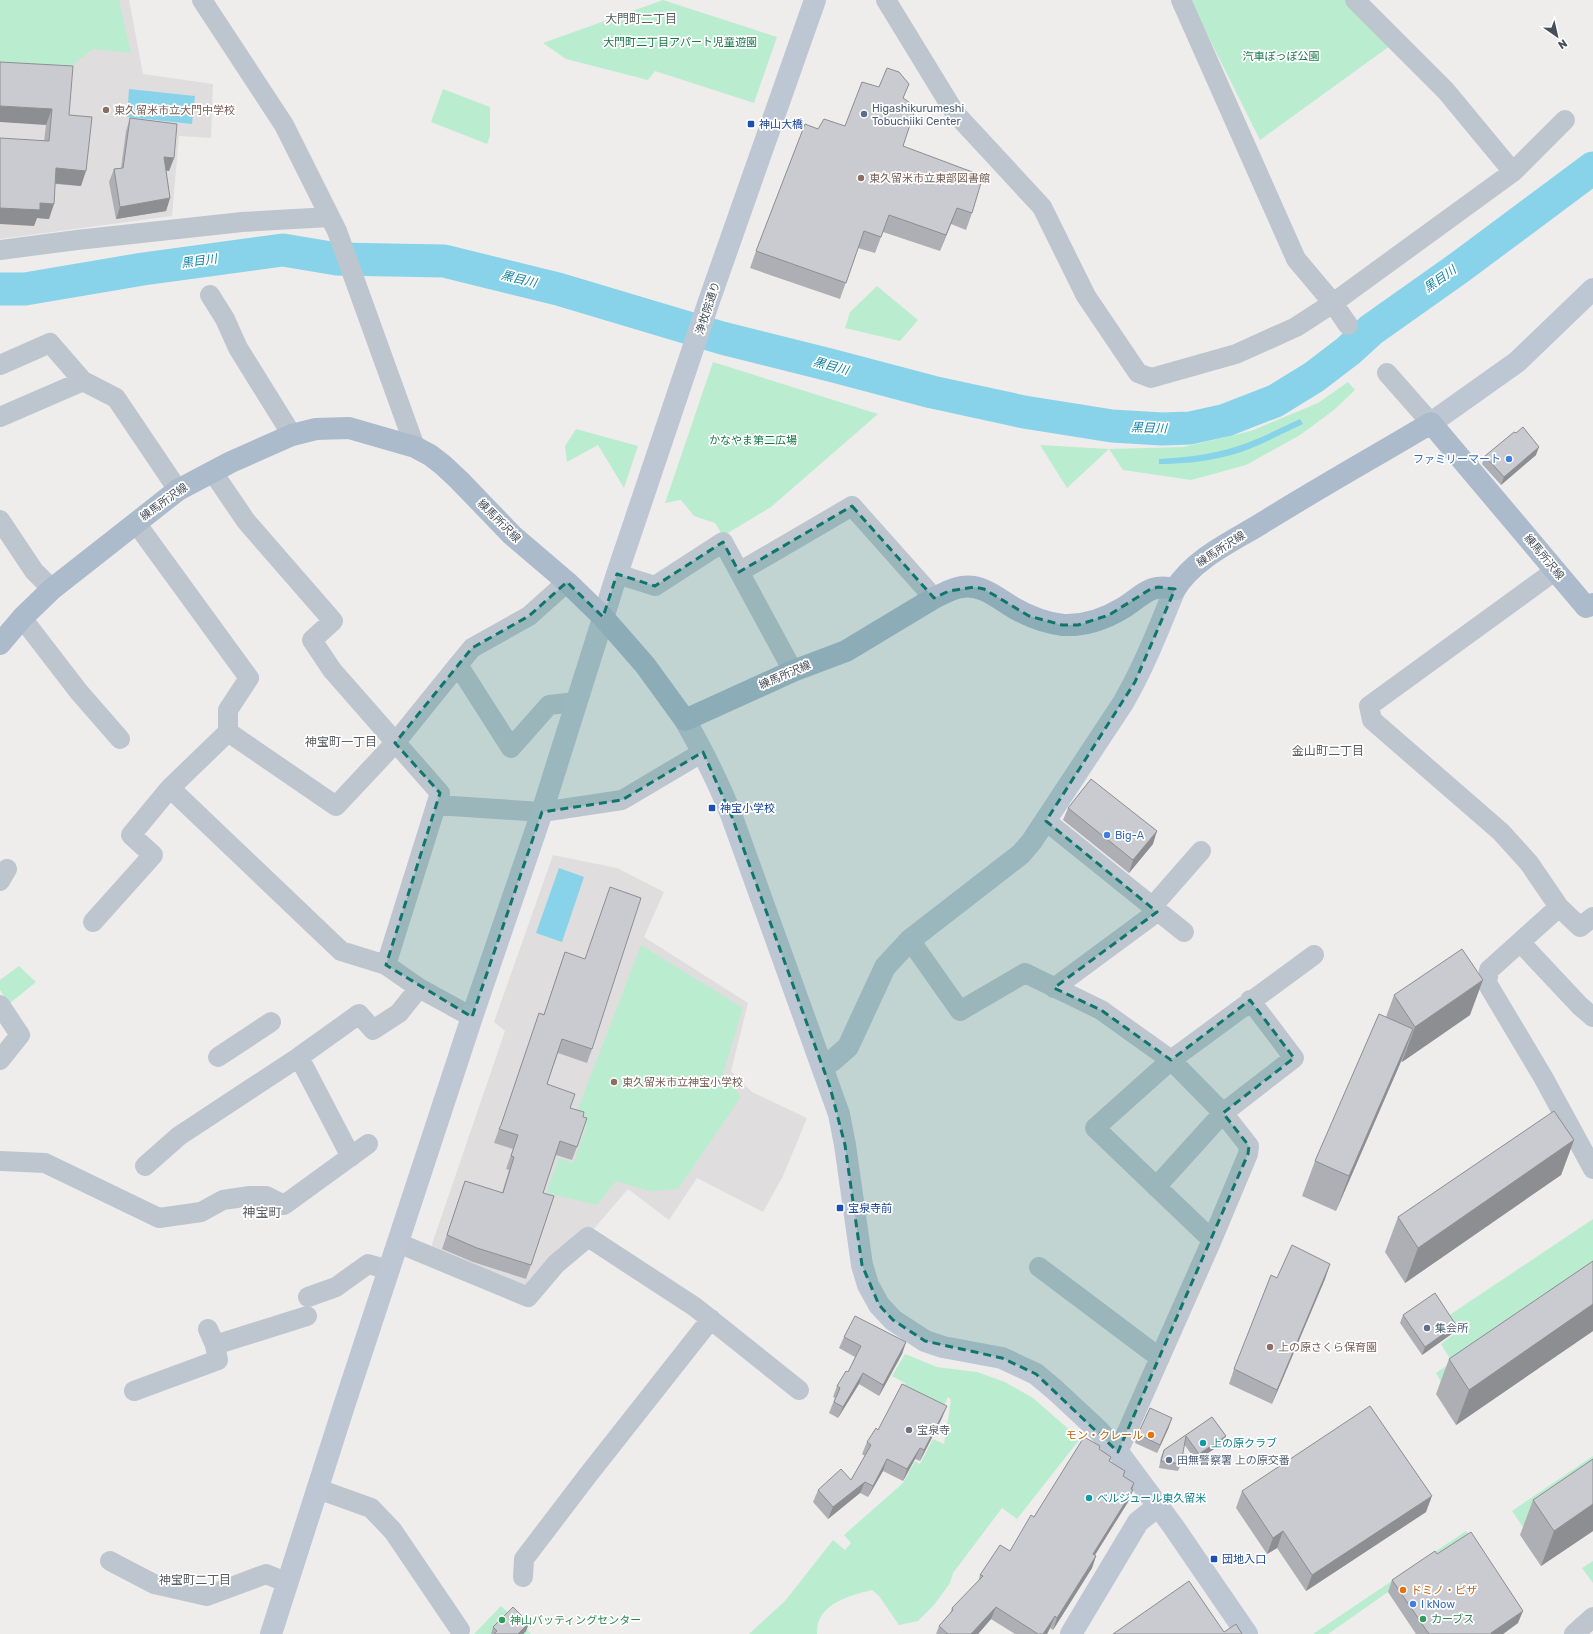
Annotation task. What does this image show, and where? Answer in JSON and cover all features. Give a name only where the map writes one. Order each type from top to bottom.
[{"type":"main road","name":"練馬所沢線","points":[[0,644],[22,618],[52,589],[178,490],[212,471],[292,435],[316,429],[349,428],[415,447],[443,465],[512,535],[567,582],[603,617],[645,665],[684,720],[793,671],[846,651],[934,598],[962,587],[984,589],[1030,616],[1062,624],[1078,625],[1093,622],[1124,608],[1149,590],[1158,587],[1175,589],[1190,569],[1203,560],[1431,423],[1591,609]]},
{"type":"street","points":[[202,0],[284,125],[341,239],[415,447]]},
{"type":"street","name":"浄牧院通り","points":[[271,1634],[344,1406],[472,1017],[542,812],[617,574],[708,306],[815,0]]},
{"type":"street","points":[[1181,0],[1296,259],[1333,303],[1348,325]]},
{"type":"street","points":[[1354,0],[1446,90],[1513,172]]},
{"type":"street","points":[[889,1],[955,113],[1042,207],[1086,296],[1138,373],[1151,378],[1236,354],[1296,327],[1333,303],[1513,172],[1565,120]]},
{"type":"street","points":[[0,250],[242,222],[330,217]]},
{"type":"street","points":[[1388,373],[1431,423],[1517,362],[1593,289]]},
{"type":"street","points":[[210,295],[225,319],[238,348],[292,435]]},
{"type":"street","points":[[0,365],[50,343],[83,381],[116,398],[178,490]]},
{"type":"street","points":[[0,417],[83,381]]},
{"type":"street","points":[[212,471],[246,521],[333,621],[312,640],[332,670],[440,794],[386,965]]},
{"type":"street","points":[[739,572],[852,506],[934,598]]},
{"type":"street","points":[[0,520],[34,571],[52,589]]},
{"type":"street","points":[[93,922],[153,855],[131,835],[170,788],[228,732],[228,710],[249,678],[136,523]]},
{"type":"street","points":[[617,574],[655,586],[723,542],[793,671]]},
{"type":"street","points":[[1556,570],[1369,706],[1372,720],[1501,832],[1529,863],[1560,907],[1580,927],[1593,917]]},
{"type":"street","points":[[228,732],[336,806],[395,743],[472,648],[529,616],[567,582]]},
{"type":"street","points":[[822,1065],[832,1061],[848,1047],[885,968],[910,940],[1021,854],[1046,821],[1123,703],[1135,682],[1145,662],[1175,589]]},
{"type":"street","points":[[22,618],[79,692],[120,739]]},
{"type":"street","points":[[458,665],[511,748],[549,705],[576,702]]},
{"type":"street","points":[[684,720],[703,752],[732,817],[839,1114],[845,1145],[862,1266],[868,1285],[879,1305],[893,1320],[925,1341],[963,1352],[1002,1358],[1036,1374],[1097,1429],[1118,1452],[1158,1506],[1247,1634]]},
{"type":"street","points":[[436,805],[542,812],[622,800],[703,752]]},
{"type":"street","points":[[170,788],[340,951],[386,965],[419,988],[472,1017]]},
{"type":"street","points":[[1046,821],[1154,910],[1184,932]]},
{"type":"street","points":[[1054,988],[1154,910],[1201,851]]},
{"type":"street","points":[[1560,907],[1489,970],[1487,983],[1544,1077],[1593,1169]]},
{"type":"street","points":[[910,940],[960,1011],[1025,973],[1101,1010],[1171,1060],[1223,1113],[1248,1146],[1248,1154],[1212,1240],[1118,1452]]},
{"type":"street","points":[[1520,942],[1580,1006],[1593,1017]]},
{"type":"street","points":[[1212,1240],[1095,1128],[1171,1060],[1250,1000],[1314,955]]},
{"type":"street","points":[[144,1166],[179,1136],[299,1057],[359,1014],[373,1030],[399,1013],[419,988]]},
{"type":"street","points":[[1156,1187],[1223,1113],[1294,1058],[1250,1000]]},
{"type":"street","points":[[0,1005],[20,1035],[0,1060]]},
{"type":"street","points":[[218,1057],[271,1022]]},
{"type":"street","points":[[299,1057],[351,1157]]},
{"type":"street","points":[[0,1161],[45,1163],[159,1218],[201,1212],[223,1200],[250,1196],[266,1196],[284,1205],[368,1144]]},
{"type":"street","points":[[398,1243],[528,1297],[556,1264],[588,1237],[655,1280],[710,1319],[799,1390]]},
{"type":"street","points":[[134,1391],[218,1360],[211,1337],[308,1307],[368,1264],[389,1270]]},
{"type":"street","points":[[1039,1267],[1160,1358]]},
{"type":"street","points":[[523,1577],[524,1559],[588,1474],[710,1319]]},
{"type":"street","points":[[318,1489],[371,1508],[393,1532],[460,1630]]},
{"type":"street","points":[[1071,1634],[1138,1522],[1158,1506]]},
{"type":"street","points":[[110,1561],[154,1584],[207,1596],[266,1574],[288,1583]]},
{"type":"street","points":[[1574,1634],[1593,1617]]},
{"type":"highlighted area","points":[[852,506],[934,598],[949,591],[974,587],[984,589],[1029,616],[1062,625],[1078,625],[1109,615],[1149,590],[1158,587],[1175,589],[1135,682],[1046,821],[1157,912],[1054,988],[1101,1010],[1171,1060],[1250,1000],[1294,1058],[1223,1113],[1249,1146],[1248,1154],[1118,1452],[1036,1374],[1002,1358],[925,1341],[893,1320],[879,1305],[862,1265],[845,1145],[830,1087],[732,817],[703,752],[622,800],[542,812],[472,1017],[386,965],[440,793],[395,743],[472,648],[529,616],[567,582],[603,617],[617,574],[655,586],[723,542],[739,572]]},
{"type":"shaded area","name":"東久留米市立大門中学校","points":[[0,0],[129,0],[143,74],[213,84],[211,138],[179,136],[172,216],[0,239]]},
{"type":"shaded area","name":"東久留米市立神宝小学校","points":[[553,855],[617,868],[664,892],[644,937],[748,1003],[731,1071],[752,1092],[807,1118],[783,1176],[763,1212],[697,1178],[669,1220],[628,1189],[592,1231],[528,1290],[433,1252],[432,1244],[505,1031],[494,1022]]},
{"type":"green space","points":[[0,0],[119,0],[131,53],[93,49],[63,73],[0,70]]},
{"type":"green space","name":"大門町二丁目アパート児童遊園","points":[[663,0],[777,37],[754,103],[655,71],[648,80],[566,59],[543,43]]},
{"type":"green space","name":"汽車ぽっぽ公園","points":[[1190,0],[1351,0],[1394,43],[1260,140]]},
{"type":"green space","points":[[443,89],[490,107],[490,136],[487,144],[431,122]]},
{"type":"green space","points":[[877,286],[918,320],[900,341],[845,328],[850,312]]},
{"type":"green space","name":"かなやま第二広場","points":[[713,362],[878,414],[771,507],[723,536],[715,523],[694,516],[681,500],[665,503]]},
{"type":"green space","points":[[1348,382],[1355,390],[1334,410],[1300,435],[1246,465],[1191,480],[1123,470],[1109,449],[1183,447],[1251,431],[1318,403]]},
{"type":"green space","points":[[576,429],[638,446],[624,488],[598,445],[567,462],[565,446]]},
{"type":"green space","points":[[1040,445],[1109,449],[1067,488]]},
{"type":"green space","points":[[641,945],[743,1008],[723,1074],[741,1097],[678,1189],[649,1191],[616,1181],[597,1205],[546,1193],[559,1158],[573,1163],[587,1124],[574,1119]]},
{"type":"green space","points":[[19,966],[36,982],[9,1004],[0,990],[0,980]]},
{"type":"green space","points":[[1593,1219],[1593,1282],[1443,1386],[1436,1373],[1452,1362],[1441,1344],[1457,1332],[1445,1318]]},
{"type":"green space","points":[[905,1354],[937,1367],[977,1372],[1005,1382],[1033,1398],[1080,1439],[1017,1519],[1002,1508],[953,1573],[950,1583],[934,1605],[918,1621],[899,1625],[879,1596],[872,1590],[853,1595],[835,1603],[828,1608],[822,1615],[818,1624],[817,1634],[749,1634],[785,1601],[833,1540],[845,1550],[851,1543],[844,1535],[903,1483],[915,1461],[920,1464],[933,1439],[944,1444],[951,1400],[948,1397],[940,1415],[904,1397],[905,1383],[892,1376]]},
{"type":"green space","points":[[1593,1456],[1593,1483],[1525,1530],[1512,1511]]},
{"type":"green space","points":[[1466,1531],[1470,1537],[1328,1634],[1313,1634]]},
{"type":"green space","points":[[1593,1561],[1593,1583],[1582,1568]]},
{"type":"green space","name":"神山バッティングセンター","points":[[501,1606],[531,1634],[474,1634]]},
{"type":"water","points":[[129,89],[195,96],[192,124],[127,117]]},
{"type":"water","points":[[1300,419],[1303,424],[1244,451],[1215,459],[1159,464],[1159,459],[1205,454],[1241,445]]},
{"type":"water","points":[[559,868],[584,877],[562,942],[536,933]]},
{"type":"building","points":[[0,62],[73,66],[69,115],[92,117],[86,171],[56,168],[54,204],[40,203],[40,210],[0,208],[0,138],[49,141],[52,109],[0,106]]},
{"type":"building","name":"東久留米市立東部図書館","points":[[887,68],[899,72],[909,84],[903,98],[916,107],[903,146],[983,176],[972,213],[957,208],[946,235],[889,215],[881,237],[864,231],[846,283],[756,251],[805,124],[818,129],[824,119],[845,126],[862,82],[879,87]]},
{"type":"building","points":[[130,118],[177,124],[174,158],[164,157],[170,198],[120,207],[114,169],[123,168]]},
{"type":"building","points":[[1523,427],[1539,447],[1504,477],[1485,456],[1514,432],[1516,433]]},
{"type":"building","points":[[1091,779],[1157,831],[1133,860],[1068,808]]},
{"type":"building","points":[[610,887],[641,898],[592,1049],[562,1039],[547,1084],[575,1094],[570,1108],[584,1112],[583,1117],[587,1118],[577,1147],[560,1141],[543,1193],[554,1196],[531,1265],[477,1248],[447,1235],[465,1181],[503,1193],[514,1157],[511,1156],[518,1135],[499,1129],[539,1013],[544,1015],[565,952],[585,959]]},
{"type":"building","points":[[1462,949],[1483,980],[1415,1027],[1394,995]]},
{"type":"building","points":[[1379,1014],[1413,1029],[1349,1176],[1315,1161]]},
{"type":"building","points":[[1554,1111],[1574,1140],[1418,1248],[1398,1217]]},
{"type":"building","points":[[1292,1245],[1330,1264],[1277,1390],[1234,1369],[1271,1275],[1277,1278]]},
{"type":"building","points":[[1593,1261],[1593,1304],[1469,1390],[1449,1359]]},
{"type":"building","name":"集会所","points":[[1435,1293],[1456,1325],[1425,1347],[1403,1315]]},
{"type":"building","points":[[855,1316],[906,1342],[883,1385],[863,1373],[843,1407],[834,1402],[840,1388],[837,1386],[846,1371],[848,1372],[861,1346],[844,1337]]},
{"type":"building","points":[[902,1384],[947,1406],[924,1450],[920,1448],[907,1469],[887,1459],[873,1486],[865,1482],[833,1507],[818,1490],[841,1469],[851,1480],[871,1445],[867,1442],[876,1428],[878,1430]]},
{"type":"building","points":[[1370,1406],[1432,1496],[1312,1575],[1283,1531],[1273,1538],[1242,1491]]},
{"type":"building","points":[[1150,1408],[1172,1418],[1160,1445],[1138,1434]]},
{"type":"building","points":[[1212,1417],[1226,1436],[1199,1454],[1186,1436],[1181,1464],[1161,1461],[1164,1450]]},
{"type":"building","points":[[1084,1437],[1100,1446],[1099,1449],[1111,1457],[1109,1461],[1125,1471],[1123,1476],[1134,1483],[1131,1489],[1133,1490],[1093,1554],[1096,1556],[1057,1618],[1055,1616],[1043,1634],[1038,1634],[996,1607],[971,1634],[948,1634],[939,1626],[953,1610],[952,1608],[983,1576],[980,1575],[1000,1545],[1010,1551],[1031,1515],[1034,1517]]},
{"type":"building","points":[[1593,1459],[1593,1504],[1554,1531],[1533,1500]]},
{"type":"building","points":[[1471,1532],[1523,1611],[1491,1633],[1492,1634],[1429,1634],[1392,1580],[1435,1551],[1437,1554]]},
{"type":"building","points":[[1189,1581],[1224,1632],[1236,1624],[1242,1634],[1113,1634]]},
{"type":"building","points":[[513,1607],[529,1623],[518,1634],[494,1634],[497,1631],[493,1627]]},
{"type":"waterway","name":"黒目川","points":[[0,289],[25,289],[143,269],[283,250],[337,259],[444,261],[558,289],[722,338],[932,392],[1024,412],[1112,426],[1162,429],[1190,428],[1226,420],[1275,401],[1314,377],[1348,351],[1371,330],[1460,267],[1593,168]]},
{"type":"place","name":"東久留米市立大門中学校","points":[[106,110]]},
{"type":"place","name":"Higashikurumeshi Tobuchiiki Center","points":[[864,114]]},
{"type":"place","name":"神山大橋","points":[[751,124]]},
{"type":"place","name":"東久留米市立東部図書館","points":[[861,178]]},
{"type":"place","name":"ファミリーマート","points":[[1509,459]]},
{"type":"place","name":"神宝小学校","points":[[712,808]]},
{"type":"place","name":"Big-A","points":[[1107,835]]},
{"type":"place","name":"東久留米市立神宝小学校","points":[[614,1082]]},
{"type":"place","name":"宝泉寺前","points":[[840,1208]]},
{"type":"place","name":"集会所","points":[[1427,1328]]},
{"type":"place","name":"上の原さくら保育園","points":[[1270,1347]]},
{"type":"place","name":"宝泉寺","points":[[909,1430]]},
{"type":"place","name":"モン・クレール","points":[[1151,1435]]},
{"type":"place","name":"上の原クラブ","points":[[1203,1443]]},
{"type":"place","name":"田無警察署 上の原交番","points":[[1169,1460]]},
{"type":"place","name":"ベルジュール東久留米","points":[[1089,1498]]},
{"type":"place","name":"団地入口","points":[[1214,1559]]},
{"type":"place","name":"ドミノ・ピザ","points":[[1403,1590]]},
{"type":"place","name":"I kNow","points":[[1413,1604]]},
{"type":"place","name":"カーブス","points":[[1423,1619]]},
{"type":"place","name":"神山バッティングセンター","points":[[502,1620]]},
{"type":"district","name":"大門町二丁目","points":[[641,19]]},
{"type":"district","name":"神宝町一丁目","points":[[341,742]]},
{"type":"district","name":"金山町二丁目","points":[[1328,751]]},
{"type":"district","name":"神宝町","points":[[262,1212]]},
{"type":"district","name":"神宝町二丁目","points":[[195,1580]]}]
